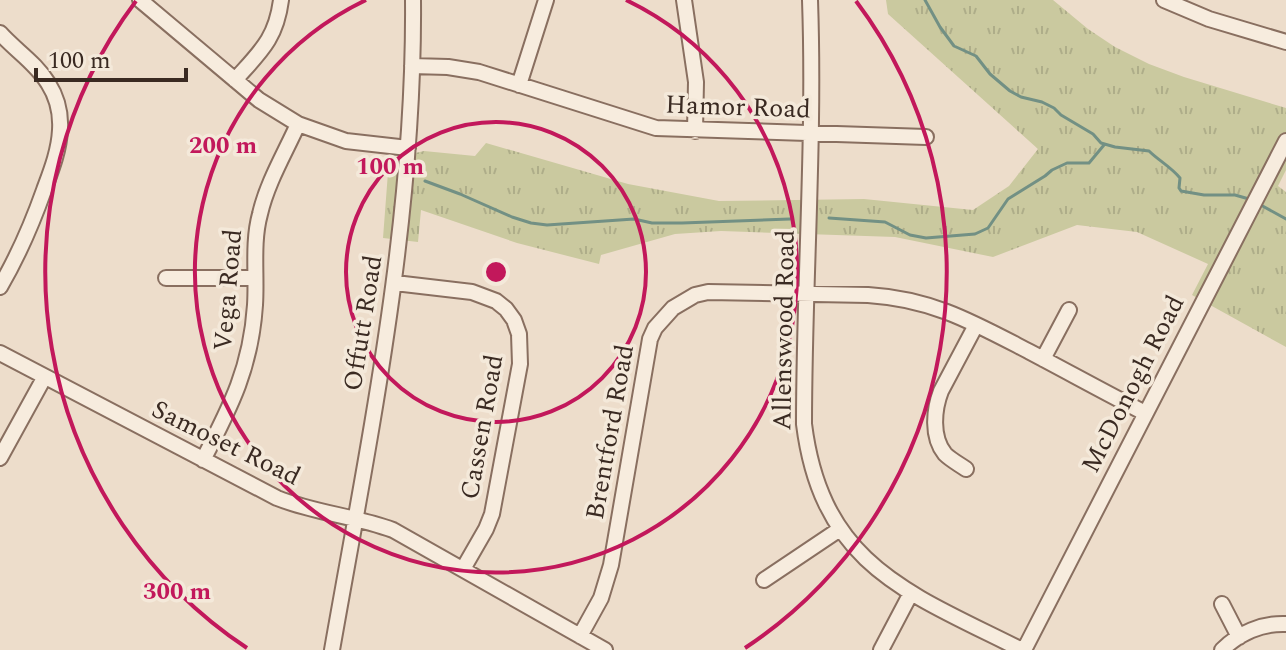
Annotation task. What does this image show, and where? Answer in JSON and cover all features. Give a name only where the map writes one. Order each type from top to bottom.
[{"type":"street","points":[[140,0],[259,100],[298,124],[346,141],[408,148]]},
{"type":"street","points":[[235,80],[274,32],[281,0]]},
{"type":"street","name":"Offutt Road","points":[[332,650],[395,283],[408,148],[413,0]]},
{"type":"street","points":[[519,85],[546,0]]},
{"type":"street","points":[[684,0],[696,82],[695,131]]},
{"type":"street","name":"Allenswood Road","points":[[810,0],[811,134],[804,424],[807,447],[822,496],[840,529],[867,561],[911,593],[1023,650]]},
{"type":"street","points":[[1164,0],[1209,19],[1286,42]]},
{"type":"street","points":[[0,33],[48,82],[56,98],[60,127],[54,161],[36,213],[0,287]]},
{"type":"street","name":"Hamor Road","points":[[412,66],[464,68],[656,128],[926,137]]},
{"type":"street","name":"Vega Road","points":[[203,460],[234,401],[243,376],[253,327],[259,217],[298,124]]},
{"type":"street","name":"McDonogh Road","points":[[1023,650],[1286,141]]},
{"type":"street","points":[[166,278],[255,278]]},
{"type":"street","name":"Cassen Road","points":[[395,283],[484,295],[506,309],[519,334],[520,364],[496,497],[486,529],[463,569]]},
{"type":"street","name":"Brentford Road","points":[[580,636],[601,598],[611,565],[647,352],[655,328],[673,308],[695,295],[725,291],[911,300],[952,313],[1145,413]]},
{"type":"street","points":[[1043,359],[1069,310]]},
{"type":"street","points":[[966,469],[942,450],[935,428],[935,415],[941,391],[976,325]]},
{"type":"street","name":"Samoset Road","points":[[0,353],[277,498],[393,530],[605,650]]},
{"type":"street","points":[[0,458],[44,378]]},
{"type":"street","points":[[764,580],[840,529]]},
{"type":"street","points":[[881,650],[911,593]]},
{"type":"street","points":[[1222,604],[1239,637]]},
{"type":"street","points":[[1222,650],[1239,637],[1266,625],[1286,624]]},
{"type":"green space","points":[[886,0],[1053,0],[1115,47],[1149,64],[1286,108],[1286,170],[1278,186],[1286,192],[1286,347],[1192,295],[1208,264],[1137,232],[1077,225],[993,257],[895,237],[721,231],[675,234],[601,255],[599,264],[517,243],[421,210],[418,242],[383,238],[389,159],[424,151],[475,156],[486,143],[628,184],[719,201],[864,199],[973,210],[1009,186],[1038,149],[888,14]]},
{"type":"waterway","points":[[925,0],[954,46],[976,56],[990,74],[1010,91],[1054,108],[1093,134],[1101,143],[1149,151],[1180,178],[1181,191],[1249,199]]},
{"type":"waterway","points":[[829,218],[885,222],[910,235],[926,238],[975,234],[988,228],[1008,199],[1067,163],[1089,163],[1104,145]]},
{"type":"waterway","points":[[425,181],[512,217],[547,225],[634,219],[652,223],[790,219]]},
{"type":"waterway","points":[[1259,204],[1286,219]]}]
